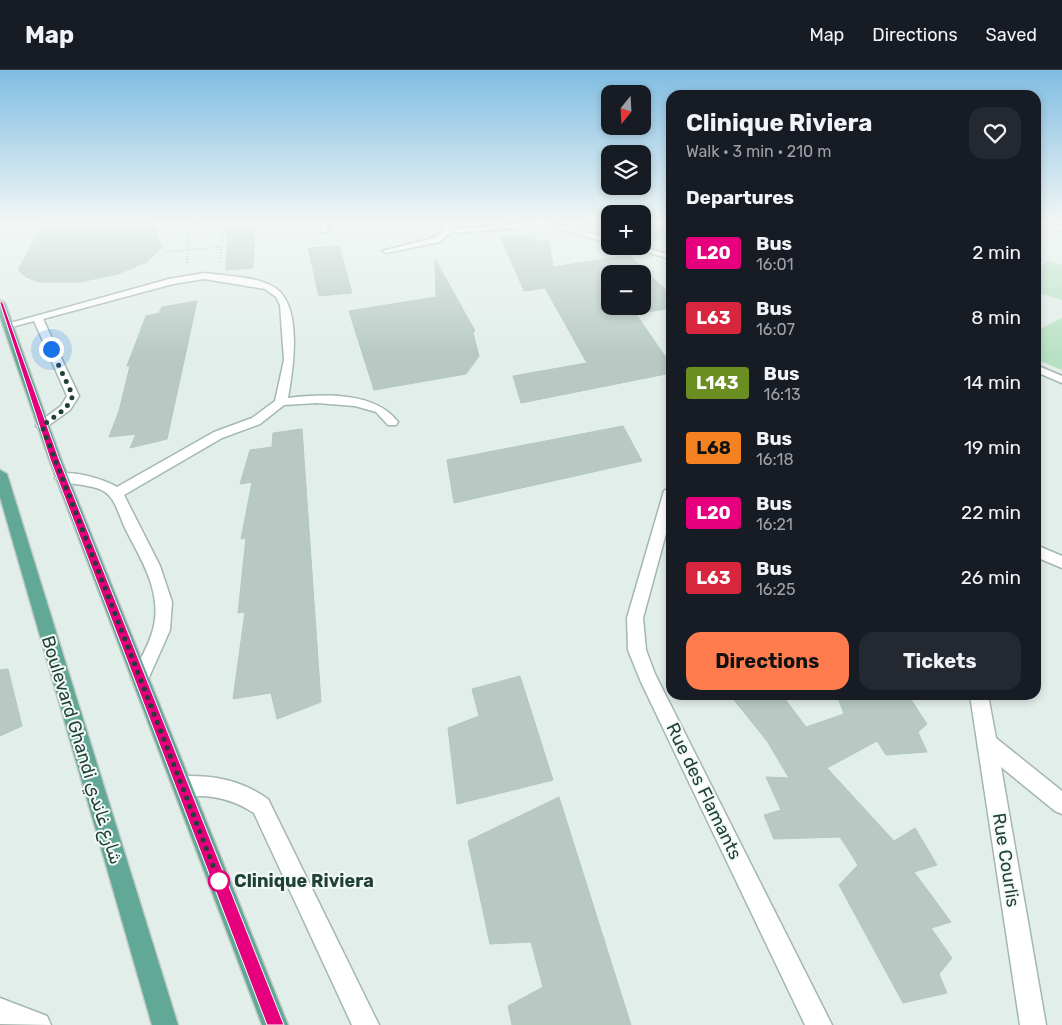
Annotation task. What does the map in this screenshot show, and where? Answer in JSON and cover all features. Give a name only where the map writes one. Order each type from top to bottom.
[{"type":"main road","points":[[0,303],[42,426],[275,1025]]},
{"type":"main road","name":"Boulevard Ghandi شارع غاندي","points":[[0,474],[4,502],[165,1025]]},
{"type":"street","points":[[8,324],[186,278],[218,277],[268,287],[280,295],[284,306],[289,360],[281,402]]},
{"type":"street","points":[[37,317],[73,396],[66,408],[42,426]]},
{"type":"street","points":[[1041,370],[1062,380]]},
{"type":"street","points":[[115,494],[218,435],[256,421],[281,402],[309,399],[348,402],[380,409],[392,422]]},
{"type":"street","points":[[62,478],[80,478],[97,483],[115,494],[160,585],[164,603],[160,634],[140,678]]},
{"type":"street","name":"Rue des Flamants","points":[[666,509],[635,618],[637,650],[647,676],[819,1025]]},
{"type":"street","points":[[1041,553],[1062,562]]},
{"type":"street","name":"Rue Courlis","points":[[980,700],[1033,1025]]},
{"type":"street","points":[[987,743],[1062,804]]},
{"type":"street","points":[[182,786],[222,787],[246,795],[260,806],[366,1025]]},
{"type":"street","points":[[0,1011],[38,1025]]},
{"type":"path","points":[[186,278],[187,267]]},
{"type":"path","points":[[218,277],[219,267]]},
{"type":"green space","points":[[1041,267],[1062,267],[1062,300],[1041,294]]},
{"type":"green space","points":[[1062,318],[1062,370],[1041,361],[1041,328]]},
{"type":"building","points":[[20,267],[136,267],[118,274],[80,282],[38,282],[26,277],[18,270]]},
{"type":"building","points":[[226,267],[253,267],[253,268],[226,270]]},
{"type":"building","points":[[312,267],[345,267],[352,293],[319,296]]},
{"type":"building","points":[[435,267],[439,267],[475,331],[473,333],[479,356],[466,374],[374,390],[349,311],[436,297]]},
{"type":"building","points":[[513,267],[601,267],[601,315],[637,315],[666,358],[666,374],[521,403],[513,376],[587,363],[545,288],[524,291]]},
{"type":"building","points":[[651,276],[666,290],[666,309],[651,311]]},
{"type":"building","points":[[197,301],[167,439],[130,448],[136,434],[109,437],[119,411],[130,366],[127,366],[146,316],[159,313],[162,307]]},
{"type":"building","points":[[623,426],[642,461],[454,503],[447,460]]},
{"type":"building","points":[[302,429],[321,702],[277,719],[271,693],[233,699],[245,612],[238,613],[246,538],[241,539],[252,482],[240,484],[250,450],[272,447],[273,433]]},
{"type":"building","points":[[8,669],[22,726],[0,736],[0,670]]},
{"type":"building","points":[[520,676],[553,780],[457,804],[448,728],[479,716],[472,689]]},
{"type":"building","points":[[734,700],[786,700],[806,727],[844,714],[839,700],[911,700],[927,724],[918,732],[927,752],[886,755],[877,741],[827,768],[894,841],[915,828],[937,865],[914,872],[951,922],[931,928],[952,958],[939,974],[947,993],[903,1003],[839,885],[858,865],[840,837],[774,839],[764,815],[781,810],[766,777],[789,778],[767,741]]},
{"type":"building","points":[[559,797],[631,1025],[512,1025],[508,1006],[543,987],[531,942],[490,944],[468,841]]},
{"type":"bus line","name":"L20","points":[[0,303],[42,426],[275,1025]]},
{"type":"place","name":"Clinique Riviera","points":[[219,881]]},
{"type":"route","points":[[51,349],[73,396],[66,408],[42,426],[219,881]]}]
